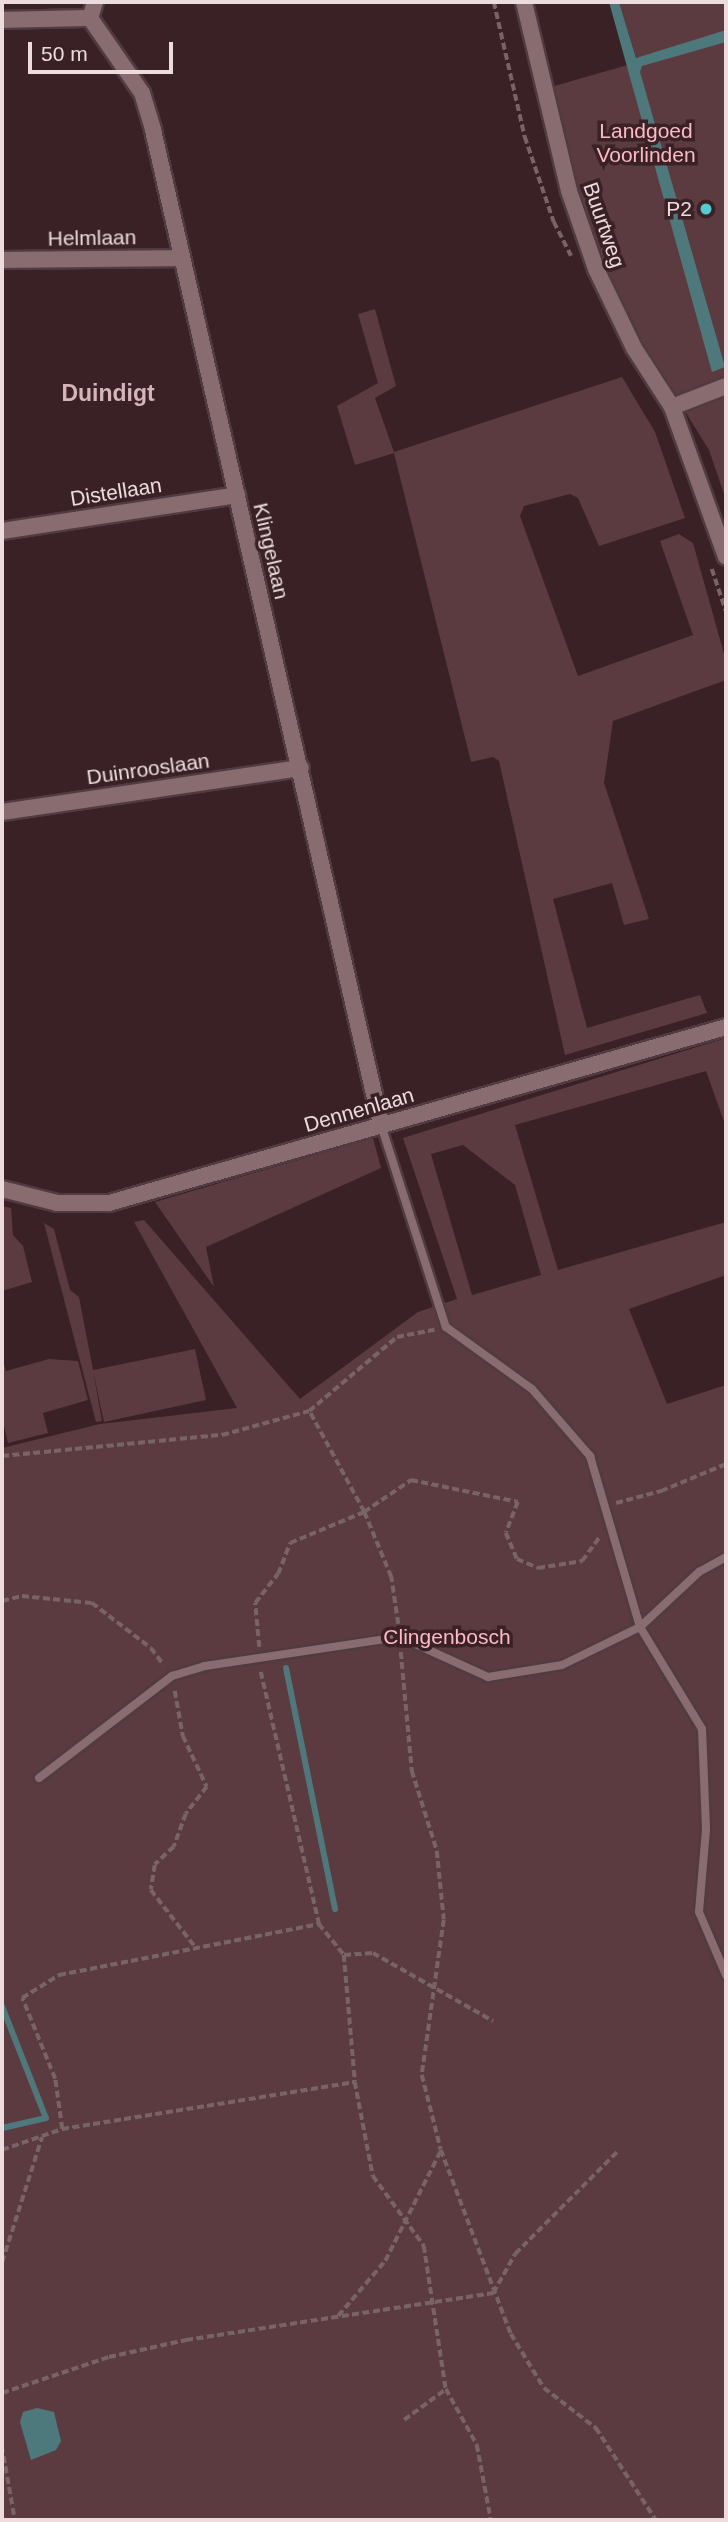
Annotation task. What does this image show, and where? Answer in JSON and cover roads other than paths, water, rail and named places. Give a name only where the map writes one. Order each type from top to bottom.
[{"type":"street","points":[[2,20],[90,18],[95,2]]},
{"type":"street","name":"Buurtweg","points":[[524,2],[569,191],[596,269],[634,348],[671,407],[726,557]]},
{"type":"street","name":"Klingelaan","points":[[90,18],[142,93],[183,258],[381,1125]]},
{"type":"street","name":"Helmlaan","points":[[2,261],[183,258]]},
{"type":"street","points":[[671,407],[726,386]]},
{"type":"street","name":"Distellaan","points":[[2,531],[237,495]]},
{"type":"street","name":"Duinrooslaan","points":[[2,812],[301,768]]},
{"type":"street","name":"Dennenlaan","points":[[2,1189],[57,1203],[109,1203],[726,1027]]},
{"type":"lane","points":[[381,1125],[446,1327],[532,1389],[590,1456],[607,1505],[608,1525],[640,1627],[702,1729],[706,1830],[699,1912],[726,1975]]},
{"type":"lane","points":[[38,1779],[172,1676],[258,1657],[400,1636],[488,1677],[562,1665],[640,1627],[699,1572],[726,1557]]},
{"type":"water","points":[[609,2],[619,2],[636,58],[726,30],[726,42],[642,66],[640,72],[725,367],[712,372]]},
{"type":"water","points":[[37,2408],[54,2412],[61,2441],[56,2450],[31,2460],[20,2422],[23,2412]]},
{"type":"waterway","points":[[286,1668],[335,1909]]},
{"type":"waterway","points":[[2,2006],[46,2118],[2,2128]]},
{"type":"place","name":"P2","points":[[706,209]]},
{"type":"district","name":"Duindigt","points":[[108,393]]},
{"type":"park label","name":"Landgoed Voorlinden","points":[[646,143]]},
{"type":"park label","name":"Clingenbosch","points":[[447,1637]]}]
